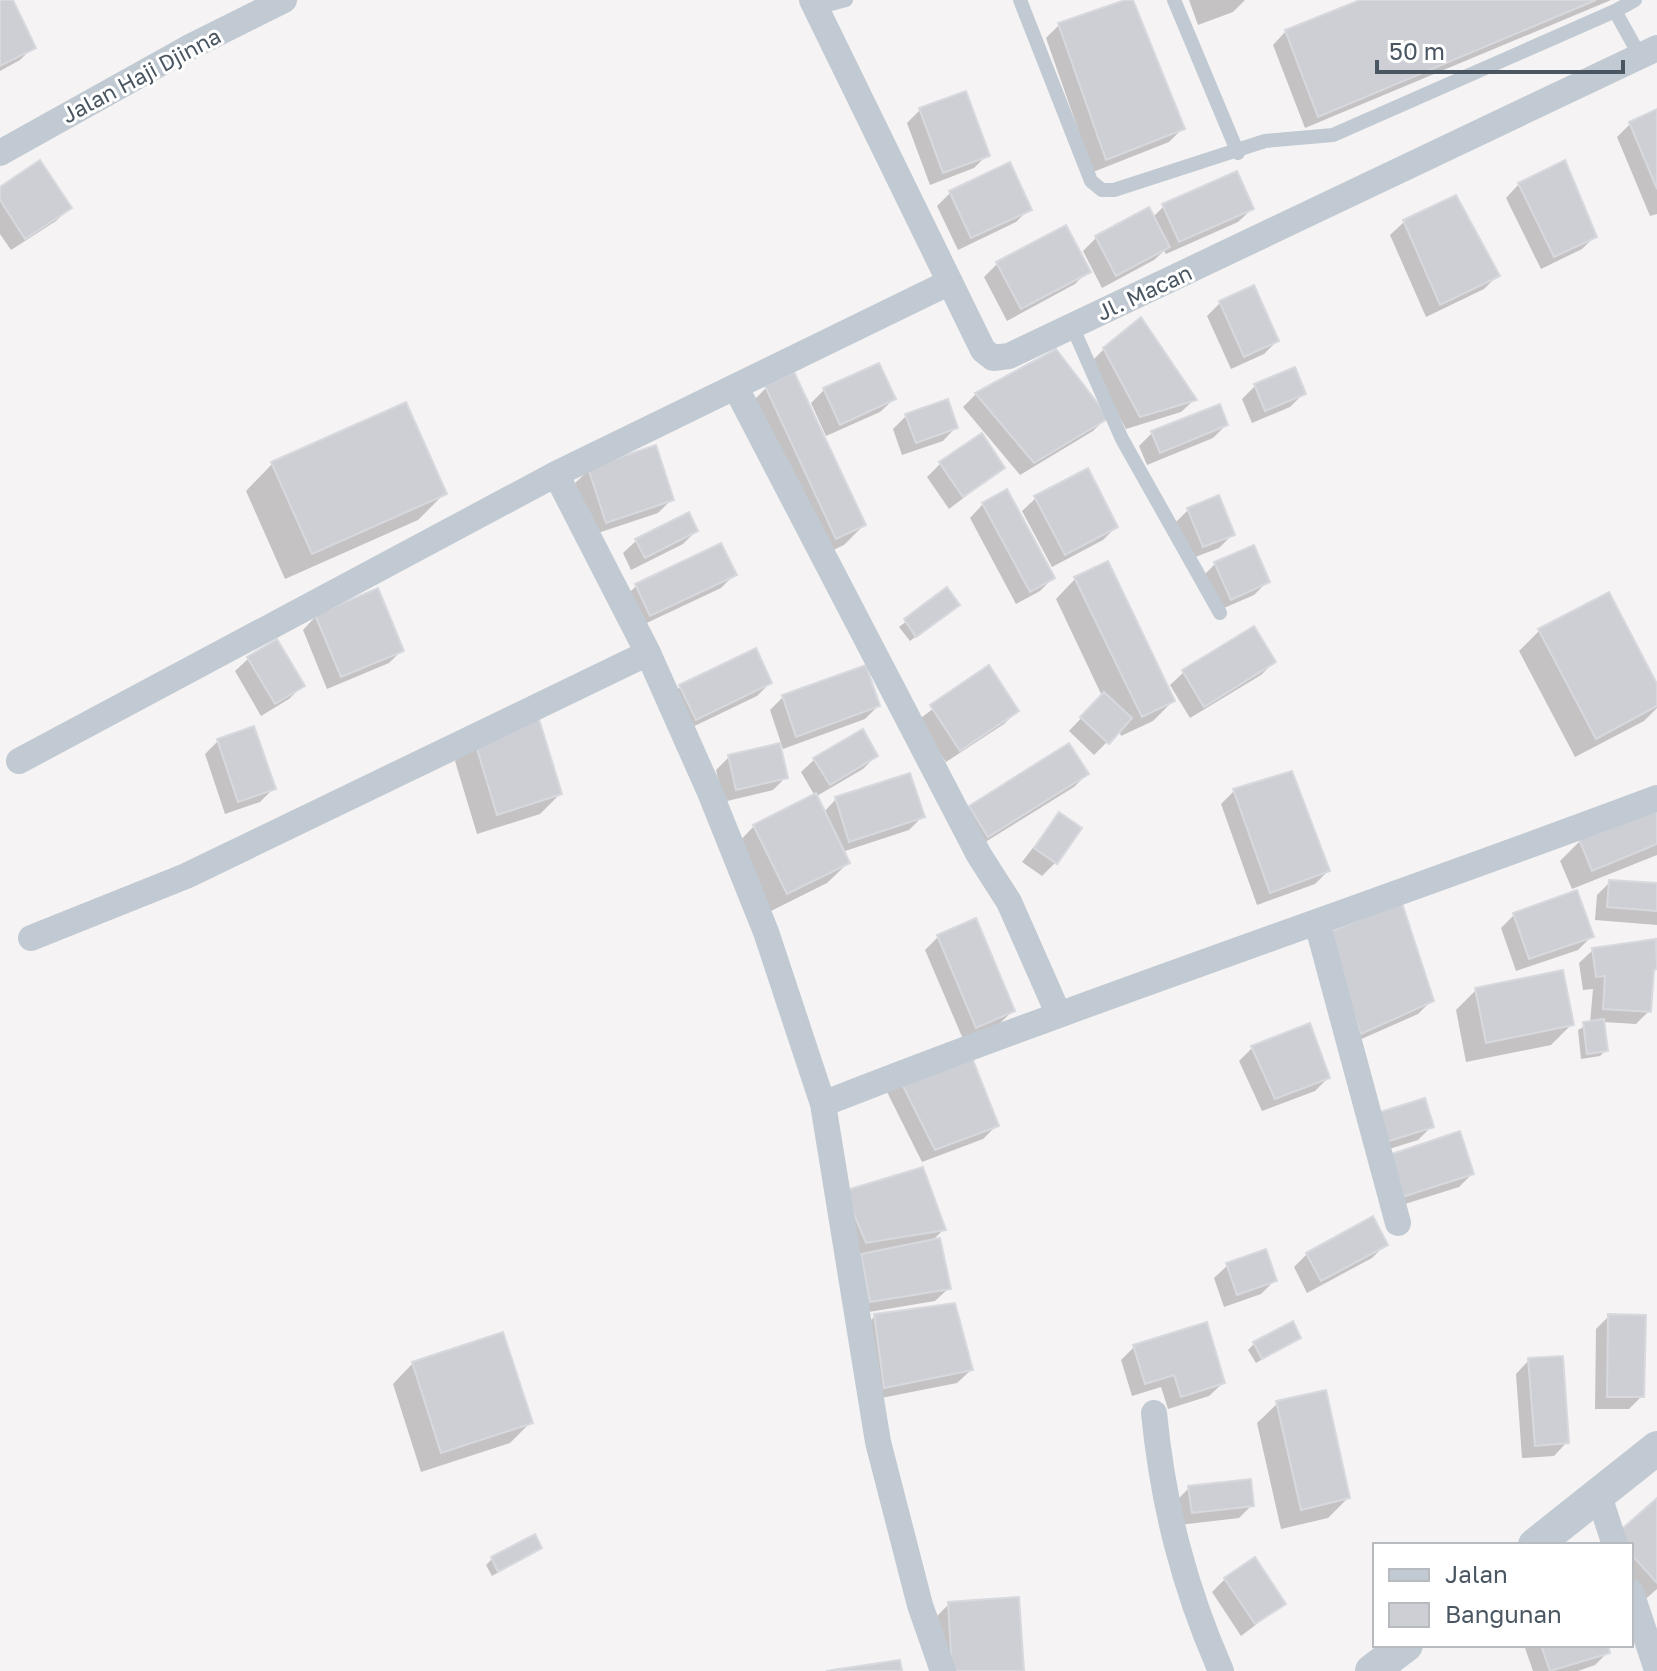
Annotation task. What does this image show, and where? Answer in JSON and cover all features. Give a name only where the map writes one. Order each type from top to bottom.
[{"type":"street","name":"Jalan Haji Djinna","points":[[0,153],[188,48],[284,0]]},
{"type":"street","name":"Jl. Macan","points":[[828,2],[950,282],[983,350],[993,358],[1009,356],[1649,52]]},
{"type":"street","points":[[19,761],[556,474],[950,282]]},
{"type":"street","points":[[736,388],[979,855],[1009,902],[1058,1013]]},
{"type":"street","points":[[556,474],[648,653],[766,932],[823,1104],[878,1442],[920,1605],[943,1671]]},
{"type":"street","points":[[31,938],[198,870],[648,653]]},
{"type":"street","points":[[823,1104],[1058,1013],[1317,923],[1657,798]]},
{"type":"street","points":[[1317,923],[1398,1223]]},
{"type":"street","points":[[1154,1413],[1160,1479],[1180,1568],[1221,1671]]},
{"type":"street","points":[[1538,1543],[1657,1448]]},
{"type":"street","points":[[1599,1496],[1614,1543]]},
{"type":"street","points":[[1633,1598],[1657,1670]]},
{"type":"street","points":[[1372,1671],[1403,1647]]},
{"type":"lane","points":[[1020,0],[1091,181],[1102,190],[1114,190],[1238,153],[1265,141],[1333,135],[1635,0]]},
{"type":"lane","points":[[1174,0],[1238,153]]},
{"type":"lane","points":[[1615,11],[1649,52]]},
{"type":"lane","points":[[1072,326],[1122,439],[1220,613]]},
{"type":"building","points":[[0,0],[13,0],[36,48],[0,66]]},
{"type":"building","points":[[1133,0],[1185,129],[1106,160],[1058,23]]},
{"type":"building","points":[[1360,0],[1596,0],[1318,117],[1285,30]]},
{"type":"building","points":[[966,91],[990,156],[943,173],[919,108]]},
{"type":"building","points":[[1657,109],[1657,189],[1629,122]]},
{"type":"building","points":[[40,160],[72,208],[25,239],[0,200],[0,187]]},
{"type":"building","points":[[1565,160],[1597,237],[1554,257],[1518,183]]},
{"type":"building","points":[[1010,162],[1032,210],[971,238],[949,191]]},
{"type":"building","points":[[1237,171],[1254,209],[1179,242],[1162,204]]},
{"type":"building","points":[[1456,195],[1500,276],[1440,305],[1403,220]]},
{"type":"building","points":[[1149,207],[1170,247],[1116,276],[1095,236]]},
{"type":"building","points":[[1066,225],[1091,272],[1021,309],[996,262]]},
{"type":"building","points":[[1254,285],[1279,341],[1244,357],[1219,301]]},
{"type":"building","points":[[1141,317],[1197,400],[1140,417],[1103,348]]},
{"type":"building","points":[[1056,349],[1109,418],[1034,463],[975,393]]},
{"type":"building","points":[[879,363],[896,399],[840,425],[823,388]]},
{"type":"building","points":[[1295,367],[1306,394],[1265,411],[1254,384]]},
{"type":"building","points":[[794,372],[866,525],[836,539],[765,386]]},
{"type":"building","points":[[948,399],[958,428],[916,443],[905,414]]},
{"type":"building","points":[[406,402],[447,494],[312,554],[271,462]]},
{"type":"building","points":[[1220,404],[1228,425],[1160,453],[1151,431]]},
{"type":"building","points":[[982,433],[1005,468],[963,497],[939,462]]},
{"type":"building","points":[[656,445],[674,500],[606,523],[588,468]]},
{"type":"building","points":[[1088,468],[1118,527],[1065,555],[1034,496]]},
{"type":"building","points":[[1007,489],[1055,578],[1030,592],[982,503]]},
{"type":"building","points":[[1219,495],[1235,535],[1203,547],[1187,508]]},
{"type":"building","points":[[689,512],[698,531],[645,558],[635,539]]},
{"type":"building","points":[[721,543],[737,575],[650,616],[635,584]]},
{"type":"building","points":[[1254,545],[1270,582],[1231,600],[1214,562]]},
{"type":"building","points":[[1108,561],[1175,701],[1142,717],[1074,577]]},
{"type":"building","points":[[947,587],[960,605],[916,637],[904,619]]},
{"type":"building","points":[[378,588],[404,651],[341,677],[315,615]]},
{"type":"building","points":[[1609,592],[1657,684],[1657,706],[1596,739],[1538,629]]},
{"type":"building","points":[[1254,626],[1276,662],[1204,707],[1182,670]]},
{"type":"building","points":[[277,639],[305,686],[275,704],[247,657]]},
{"type":"building","points":[[756,648],[772,683],[696,720],[679,685]]},
{"type":"building","points":[[866,665],[880,706],[796,737],[782,695]]},
{"type":"building","points":[[989,665],[1019,711],[960,751],[930,705]]},
{"type":"building","points":[[1104,692],[1132,718],[1109,744],[1080,717]]},
{"type":"building","points":[[539,719],[562,794],[497,815],[474,739]]},
{"type":"building","points":[[254,726],[276,789],[238,802],[217,739]]},
{"type":"building","points":[[863,729],[878,756],[830,785],[813,758]]},
{"type":"building","points":[[780,743],[788,778],[736,790],[728,755]]},
{"type":"building","points":[[1069,743],[1089,774],[988,837],[969,806]]},
{"type":"building","points":[[1292,771],[1330,871],[1270,893],[1233,789]]},
{"type":"building","points":[[910,773],[925,817],[849,842],[835,797]]},
{"type":"building","points":[[816,793],[850,863],[787,894],[753,825]]},
{"type":"building","points":[[1657,808],[1657,844],[1592,871],[1579,839]]},
{"type":"building","points":[[1059,812],[1082,828],[1057,864],[1034,848]]},
{"type":"building","points":[[1609,880],[1657,883],[1657,911],[1607,907]]},
{"type":"building","points":[[1577,890],[1594,937],[1529,959],[1513,913]]},
{"type":"building","points":[[1402,903],[1434,1001],[1361,1034],[1326,933]]},
{"type":"building","points":[[976,918],[1015,1011],[976,1028],[937,935]]},
{"type":"building","points":[[1656,939],[1657,969],[1654,970],[1651,1012],[1603,1009],[1605,976],[1596,977],[1592,948]]},
{"type":"building","points":[[1563,970],[1574,1025],[1486,1043],[1475,988]]},
{"type":"building","points":[[1604,1019],[1608,1051],[1587,1054],[1583,1022]]},
{"type":"building","points":[[1310,1023],[1330,1078],[1275,1099],[1251,1046]]},
{"type":"building","points":[[971,1055],[999,1126],[935,1150],[899,1078]]},
{"type":"building","points":[[1425,1098],[1434,1127],[1386,1142],[1377,1113]]},
{"type":"building","points":[[1460,1131],[1474,1174],[1399,1198],[1386,1156]]},
{"type":"building","points":[[923,1167],[946,1230],[866,1243],[844,1191]]},
{"type":"building","points":[[1373,1216],[1388,1245],[1321,1281],[1306,1253]]},
{"type":"building","points":[[940,1238],[951,1289],[870,1302],[861,1254]]},
{"type":"building","points":[[1266,1249],[1277,1281],[1237,1295],[1226,1263]]},
{"type":"building","points":[[955,1303],[973,1370],[884,1388],[874,1314]]},
{"type":"building","points":[[1608,1314],[1646,1315],[1644,1397],[1607,1397]]},
{"type":"building","points":[[1293,1321],[1301,1338],[1262,1359],[1253,1342]]},
{"type":"building","points":[[1207,1322],[1225,1383],[1181,1397],[1174,1375],[1145,1384],[1133,1345]]},
{"type":"building","points":[[503,1332],[533,1423],[441,1453],[412,1362]]},
{"type":"building","points":[[1563,1356],[1569,1443],[1535,1446],[1528,1358]]},
{"type":"building","points":[[1326,1390],[1350,1498],[1301,1510],[1276,1401]]},
{"type":"building","points":[[1251,1479],[1254,1506],[1192,1513],[1188,1486]]},
{"type":"building","points":[[1657,1498],[1657,1583],[1633,1556],[1633,1543],[1622,1543],[1615,1535]]},
{"type":"building","points":[[535,1534],[542,1548],[498,1572],[491,1557]]},
{"type":"building","points":[[1255,1557],[1286,1604],[1255,1624],[1224,1578]]},
{"type":"building","points":[[1019,1597],[1024,1671],[952,1671],[948,1602]]},
{"type":"building","points":[[1542,1647],[1608,1647],[1610,1653],[1550,1671]]},
{"type":"building","points":[[900,1660],[902,1671],[826,1671]]}]
